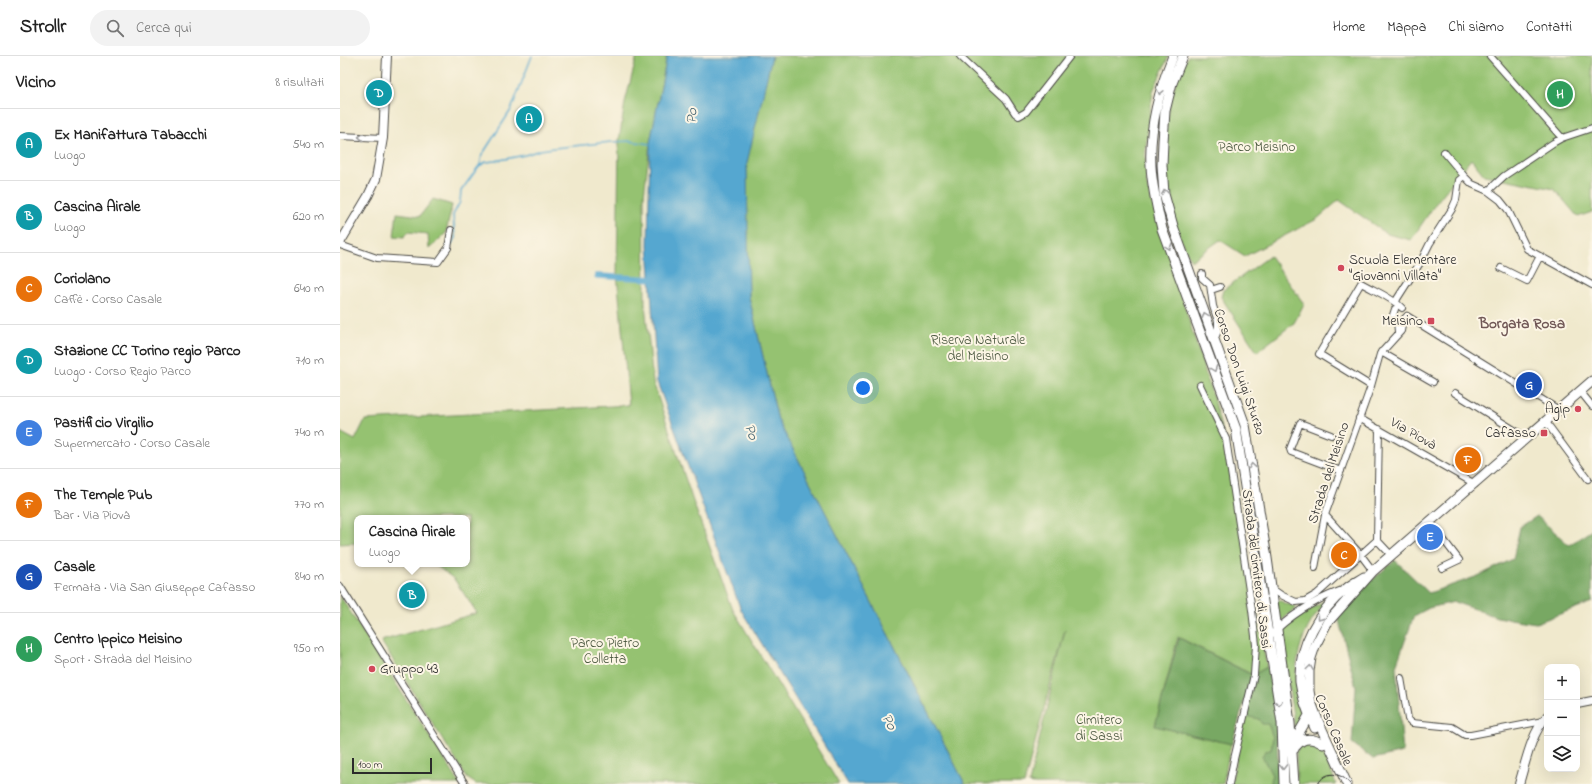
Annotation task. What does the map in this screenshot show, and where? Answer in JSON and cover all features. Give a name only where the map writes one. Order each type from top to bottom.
[{"type":"main road","name":"Corso Don Luigi Sturzo","points":[[1173,56],[1162,82],[1156,110],[1151,166],[1154,195],[1162,229],[1236,429],[1282,723],[1284,784]]},
{"type":"main road","name":"Corso Don Luigi Sturzo","points":[[1184,56],[1172,83],[1165,111],[1162,165],[1164,194],[1173,226],[1245,425],[1293,750],[1294,784]]},
{"type":"main road","name":"Corso Casale","points":[[1347,784],[1313,706],[1310,691],[1309,676],[1315,646],[1331,618],[1373,571],[1592,381]]},
{"type":"main road","name":"Corso Casale","points":[[1341,784],[1304,701],[1300,681],[1304,649],[1319,619],[1332,602],[1346,589],[1373,571]]},
{"type":"main road","points":[[1293,750],[1300,731],[1310,717],[1313,706]]},
{"type":"main road","points":[[1293,750],[1299,743],[1306,739],[1313,739],[1323,744]]},
{"type":"street","points":[[387,56],[383,138],[378,170],[374,186],[340,244],[377,258],[438,262],[448,248],[451,230]]},
{"type":"street","points":[[960,56],[1006,99],[1014,113],[1019,116],[1026,112],[1070,56]]},
{"type":"street","points":[[1490,56],[1562,138]]},
{"type":"street","points":[[1488,191],[1504,176],[1562,138],[1592,128]]},
{"type":"street","points":[[340,136],[383,138]]},
{"type":"street","points":[[1444,152],[1472,184],[1488,191],[1500,200],[1508,210],[1526,249],[1592,285]]},
{"type":"street","points":[[1396,303],[1430,242],[1452,209],[1456,200],[1459,180],[1464,176]]},
{"type":"street","points":[[1501,268],[1527,281],[1540,256]]},
{"type":"street","points":[[1202,274],[1202,278],[1210,285],[1213,306],[1218,321],[1218,331],[1214,340]]},
{"type":"street","points":[[1370,386],[1318,354],[1361,283],[1387,298],[1399,309],[1406,311],[1402,319]]},
{"type":"street","points":[[1211,290],[1220,287]]},
{"type":"street","points":[[1387,298],[1393,299],[1399,309]]},
{"type":"street","points":[[1399,309],[1393,315],[1558,410]]},
{"type":"street","name":"Strada del Meisino","points":[[1315,568],[1325,515],[1360,418],[1381,352],[1398,334],[1402,319]]},
{"type":"street","points":[[1381,352],[1433,382]]},
{"type":"street","name":"Strada del cimitero di Sassi","points":[[1200,385],[1226,439],[1251,602],[1256,645],[1254,675],[1229,784]]},
{"type":"street","points":[[1580,391],[1592,406]]},
{"type":"street","points":[[1455,393],[1527,438]]},
{"type":"street","name":"Via Piovà","points":[[1360,418],[1475,484]]},
{"type":"street","points":[[1546,422],[1588,479]]},
{"type":"street","points":[[1331,435],[1300,423],[1290,449],[1291,452],[1341,471]]},
{"type":"street","points":[[1378,429],[1377,540],[1391,555]]},
{"type":"street","points":[[1325,515],[1361,555],[1373,571]]},
{"type":"street","points":[[1430,522],[1459,560],[1442,568]]},
{"type":"street","points":[[1305,601],[1317,594],[1377,540]]},
{"type":"street","points":[[340,586],[465,784]]},
{"type":"street","points":[[1270,587],[1281,596],[1296,602],[1305,601],[1313,603]]},
{"type":"street","points":[[1269,637],[1276,629],[1313,603],[1346,589]]},
{"type":"street","points":[[1313,603],[1317,594]]},
{"type":"street","points":[[1401,678],[1408,719],[1412,723],[1452,727],[1465,735],[1471,736],[1544,719]]},
{"type":"street","points":[[1580,703],[1592,701]]},
{"type":"street","points":[[1519,784],[1533,740],[1544,721]]},
{"type":"green space","name":"Parco Pietro Colletta","points":[[637,56],[667,56],[650,143],[644,196],[645,304],[653,382],[695,507],[733,610],[839,784],[476,784],[467,778],[381,641],[477,613],[454,579],[438,567],[470,567],[470,515],[354,515],[354,543],[340,544],[340,432],[355,440],[365,420],[629,405],[617,274],[619,141],[625,102]]},
{"type":"green space","name":"Riserva Naturale del Meisino","points":[[772,56],[1169,56],[1153,91],[1145,154],[1147,186],[1213,397],[1225,442],[1267,667],[1253,675],[1178,637],[1155,726],[1231,744],[1223,784],[1029,783],[1065,630],[1024,784],[965,784],[778,420],[749,297],[747,230],[747,163],[752,135]]},
{"type":"green space","name":"Parco Meisino","points":[[1188,56],[1592,56],[1592,212],[1578,217],[1554,189],[1484,175],[1471,159],[1436,203],[1411,240],[1387,234],[1339,200],[1317,219],[1245,256],[1220,240],[1191,261],[1180,239],[1174,219],[1167,180],[1166,159],[1167,118],[1171,99],[1177,78]]},
{"type":"green space","points":[[433,199],[452,205],[446,233],[429,249],[428,234],[408,232],[404,237],[394,236],[397,213],[420,216]]},
{"type":"green space","points":[[1270,256],[1304,304],[1294,323],[1257,352],[1221,297],[1223,290]]},
{"type":"green space","points":[[1537,516],[1569,545],[1592,530],[1592,602],[1536,623],[1497,617],[1454,602],[1429,608],[1414,616],[1396,666],[1403,752],[1373,759],[1352,743],[1356,687],[1338,617],[1365,586],[1395,560],[1429,593],[1478,576],[1513,559],[1520,527]]},
{"type":"green space","points":[[340,596],[460,784],[340,784]]},
{"type":"green space","points":[[1276,598],[1284,603],[1297,607],[1279,623]]},
{"type":"green space","points":[[1324,602],[1326,603],[1308,628],[1298,656],[1296,672],[1297,687],[1300,702],[1306,716],[1300,722],[1295,731],[1281,631],[1301,614]]},
{"type":"green space","points":[[1179,638],[1252,675],[1232,744],[1155,726]]},
{"type":"green space","points":[[1267,667],[1276,712],[1279,784],[1271,784],[1272,775],[1262,756],[1265,751],[1271,750],[1273,737],[1268,724],[1262,724],[1259,719],[1245,716],[1255,674]]},
{"type":"green space","points":[[1245,716],[1254,717],[1268,724],[1273,737],[1271,750],[1262,756],[1272,775],[1271,784],[1231,784]]},
{"type":"green space","points":[[1301,743],[1315,744],[1325,757],[1336,784],[1297,784],[1296,752]]},
{"type":"water","name":"Po","points":[[667,56],[772,56],[747,163],[749,297],[778,420],[965,784],[848,784],[741,610],[657,382],[648,246],[650,143]]},
{"type":"waterway","points":[[480,165],[482,155],[511,110],[532,56]]},
{"type":"waterway","points":[[451,245],[455,238],[453,215],[460,202],[461,191],[479,166],[486,162],[554,148],[629,141],[650,144]]},
{"type":"waterway","points":[[597,276],[656,279]]},
{"type":"tram line","points":[[1318,784],[1325,776],[1333,774],[1342,777],[1350,784]]},
{"type":"place","name":"Stazione CC Torino regio Parco","points":[[379,93]]},
{"type":"place","name":"Centro Ippico Meisino","points":[[1560,94]]},
{"type":"place","name":"Ex Manifattura Tabacchi","points":[[529,119]]},
{"type":"place","name":"Scuola Elementare \"Giovanni Villata\"","points":[[1341,268]]},
{"type":"place","name":"Meisino","points":[[1431,321]]},
{"type":"place","name":"Casale","points":[[1529,385]]},
{"type":"place","name":"Agip","points":[[1578,409]]},
{"type":"place","name":"Cafasso","points":[[1544,433]]},
{"type":"place","name":"The Temple Pub","points":[[1468,460]]},
{"type":"place","name":"Pastificio Virgilio","points":[[1430,537]]},
{"type":"place","name":"Coriolano","points":[[1344,555]]},
{"type":"place","name":"Cascina Airale","points":[[412,595]]},
{"type":"place","name":"Gruppo 43","points":[[372,669]]},
{"type":"district","name":"Borgata Rosa","points":[[1522,324]]},
{"type":"park label","name":"Cimitero di Sassi","points":[[1099,728]]}]
